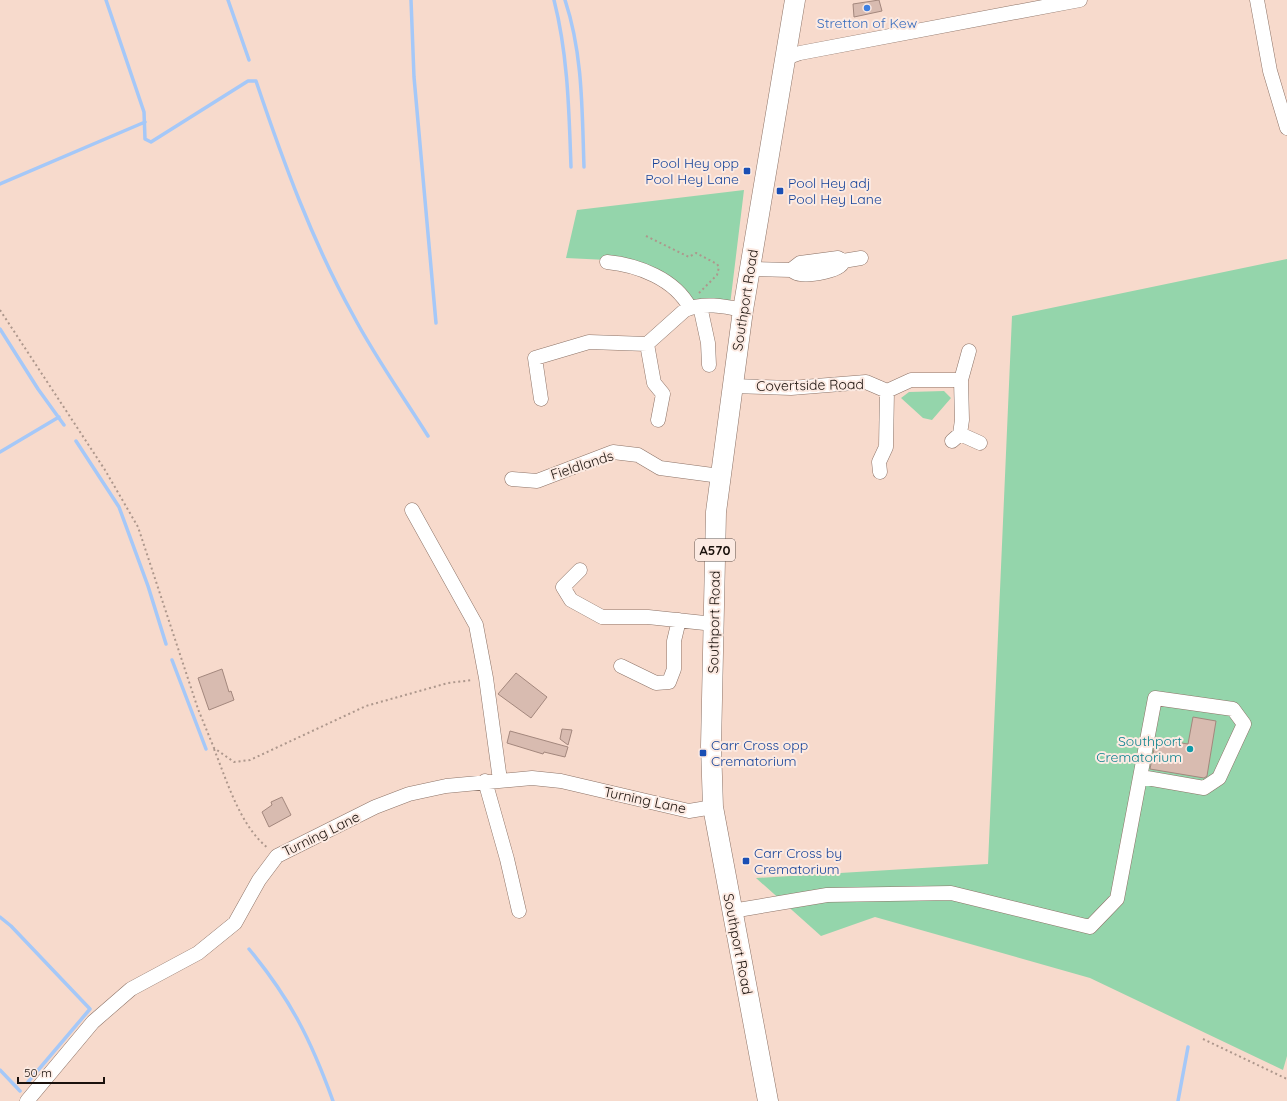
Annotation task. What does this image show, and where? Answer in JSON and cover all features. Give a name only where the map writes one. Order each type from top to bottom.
[{"type":"highway","name":"Southport Road","points":[[768,1101],[712,807],[711,746],[716,512],[743,310],[795,0]]},
{"type":"street","points":[[786,58],[800,53],[1080,0]]},
{"type":"street","points":[[1258,0],[1270,71],[1287,128]]},
{"type":"street","points":[[750,269],[791,270],[800,263],[838,258],[843,261],[861,258]]},
{"type":"street","points":[[607,262],[620,264],[642,271],[672,286],[685,300],[695,307],[708,343],[708,365]]},
{"type":"street","points":[[541,399],[535,358],[589,342],[647,344],[684,310],[695,307],[713,305],[743,310]]},
{"type":"street","points":[[647,344],[654,383],[663,394],[658,420]]},
{"type":"street","points":[[969,351],[961,380],[956,437],[980,443]]},
{"type":"street","points":[[880,472],[879,462],[886,447],[887,391],[911,380],[961,380]]},
{"type":"street","name":"Covertside Road","points":[[732,386],[791,388],[866,382],[887,391]]},
{"type":"street","name":"Fieldlands","points":[[512,479],[537,481],[613,452],[638,454],[660,468],[720,476]]},
{"type":"street","points":[[412,510],[476,625],[486,678],[500,780]]},
{"type":"street","points":[[580,570],[563,587],[571,600],[602,617],[648,618],[714,624]]},
{"type":"street","points":[[621,666],[633,680],[656,683],[669,682],[674,669],[674,641],[679,620]]},
{"type":"street","points":[[732,911],[827,895],[951,893],[1090,927],[1117,899],[1155,698],[1233,709],[1244,724],[1219,778],[1204,788],[1141,777]]},
{"type":"street","name":"Turning Lane","points":[[27,1101],[93,1022],[120,998],[131,989],[198,952],[235,923],[259,880],[277,856],[375,807],[409,794],[446,786],[485,781],[532,778],[561,781],[689,811],[712,807]]},
{"type":"street","points":[[485,781],[507,859],[519,911]]},
{"type":"path","points":[[646,236],[690,257],[696,253],[719,267],[717,275],[699,293],[695,307]]},
{"type":"path","points":[[0,310],[105,470],[138,527],[198,709],[237,806],[260,842],[277,856]]},
{"type":"path","points":[[214,748],[234,762],[250,760],[366,706],[448,684],[486,678]]},
{"type":"path","points":[[1204,1039],[1287,1080]]},
{"type":"green space","points":[[744,190],[730,305],[693,305],[673,285],[607,260],[566,258],[577,210]]},
{"type":"green space","points":[[1287,259],[1287,1056],[1283,1070],[1090,978],[875,917],[821,936],[756,878],[988,864],[1012,316]]},
{"type":"green space","points":[[944,391],[951,398],[932,420],[923,418],[901,398],[909,392]]},
{"type":"building","name":"Stretton of Kew","points":[[879,0],[882,11],[854,17],[853,4]]},
{"type":"building","points":[[222,669],[229,692],[231,691],[234,700],[209,710],[198,678]]},
{"type":"building","points":[[516,673],[547,697],[531,718],[498,694]]},
{"type":"building","name":"Southport Crematorium","points":[[1193,717],[1216,721],[1207,776],[1204,778],[1150,769],[1156,739],[1188,744]]},
{"type":"building","points":[[562,729],[572,730],[568,745],[560,739]]},
{"type":"building","points":[[510,731],[568,747],[565,757],[544,752],[543,754],[507,743]]},
{"type":"building","points":[[282,797],[291,815],[269,827],[262,812],[272,805],[271,802]]},
{"type":"waterway","points":[[106,0],[144,112],[145,139],[151,142],[248,81],[256,81],[299,200],[311,230],[338,287],[370,346],[428,436]]},
{"type":"waterway","points":[[228,0],[249,60]]},
{"type":"waterway","points":[[411,0],[414,77],[436,323]]},
{"type":"waterway","points":[[554,0],[559,21],[565,62],[571,167]]},
{"type":"waterway","points":[[565,0],[571,20],[578,62],[582,104],[584,167]]},
{"type":"waterway","points":[[0,184],[145,122]]},
{"type":"waterway","points":[[0,329],[38,389],[64,425]]},
{"type":"waterway","points":[[0,452],[59,417]]},
{"type":"waterway","points":[[76,441],[119,507],[148,586],[166,644]]},
{"type":"waterway","points":[[172,660],[206,749]]},
{"type":"waterway","points":[[0,917],[11,926],[90,1009],[28,1082]]},
{"type":"waterway","points":[[249,949],[277,986],[298,1021],[308,1040],[333,1101]]},
{"type":"waterway","points":[[1178,1101],[1188,1047]]},
{"type":"waterway","points":[[0,1070],[20,1091]]},
{"type":"place","name":"Stretton of Kew","points":[[867,8]]},
{"type":"place","name":"Pool Hey opp Pool Hey Lane","points":[[747,171]]},
{"type":"place","name":"Pool Hey adj Pool Hey Lane","points":[[780,191]]},
{"type":"place","name":"Southport Crematorium","points":[[1190,749]]},
{"type":"place","name":"Carr Cross opp Crematorium","points":[[703,753]]},
{"type":"place","name":"Carr Cross by Crematorium","points":[[746,861]]}]
